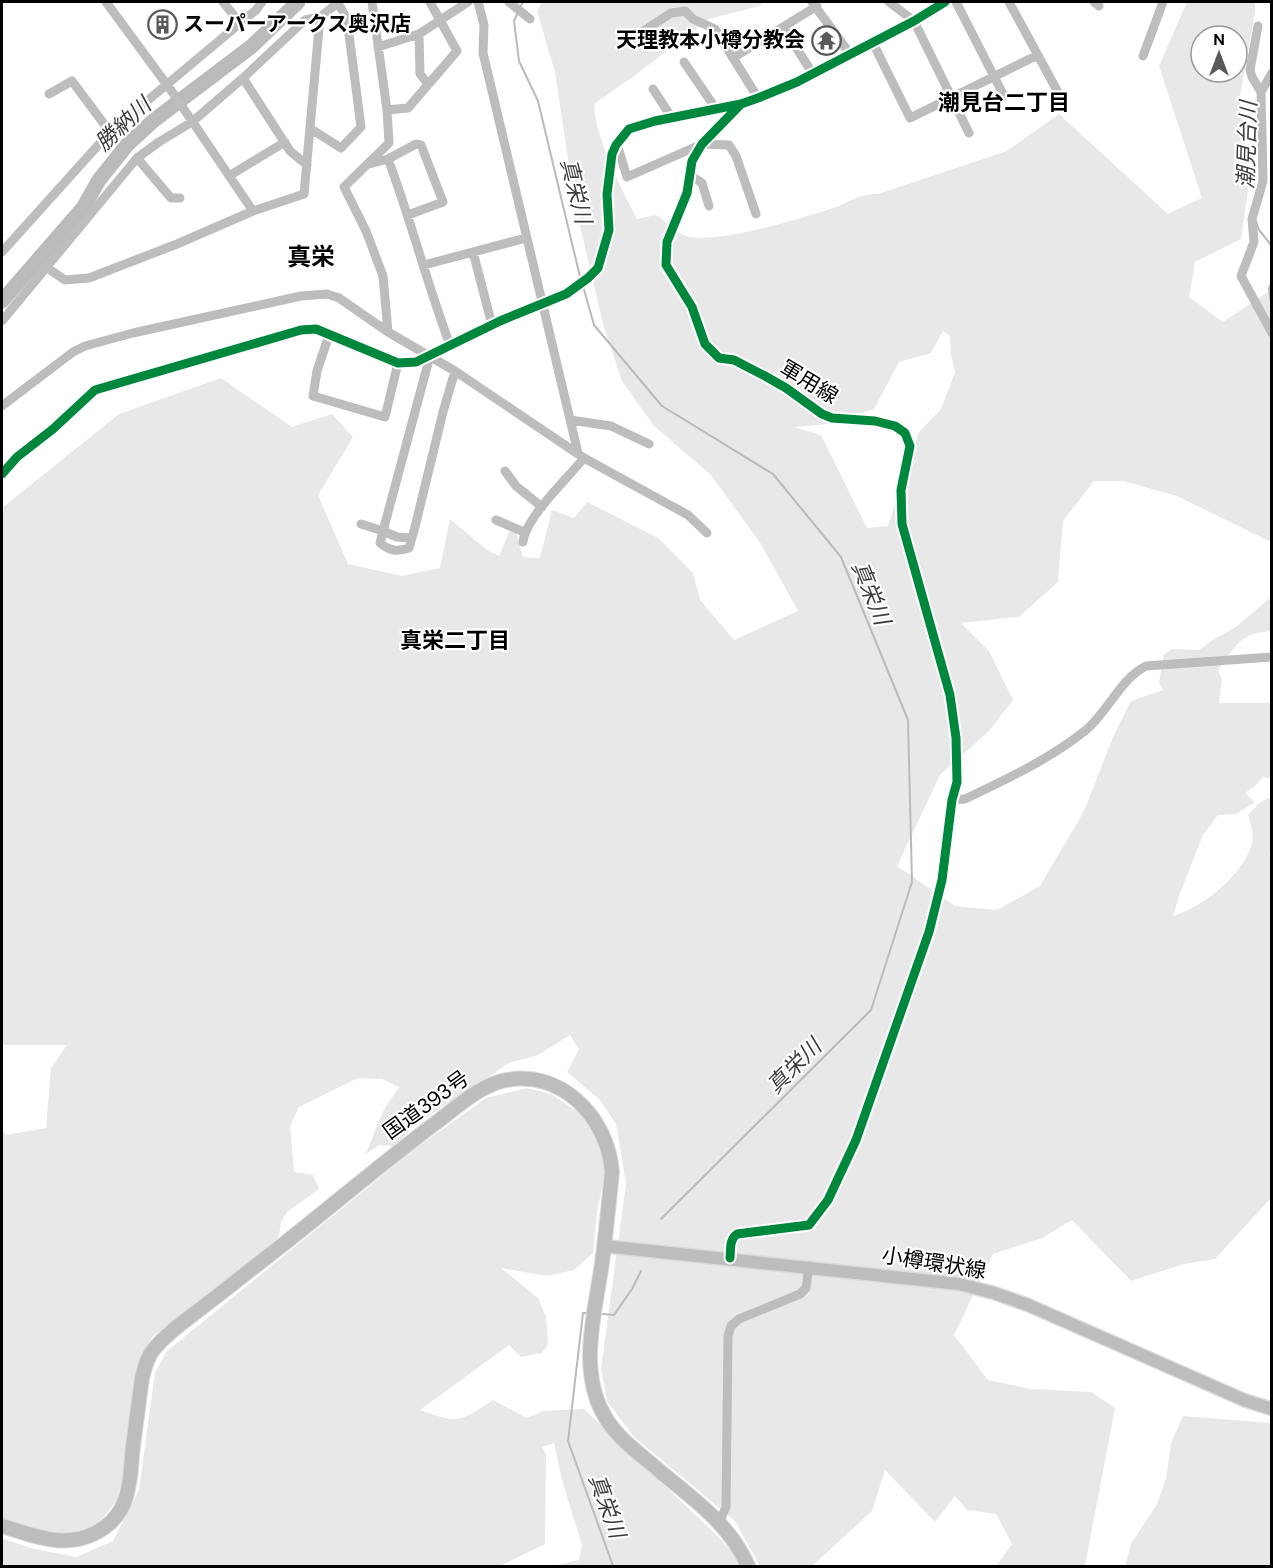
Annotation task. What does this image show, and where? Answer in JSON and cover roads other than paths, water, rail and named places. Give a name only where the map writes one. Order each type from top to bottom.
[{"type":"highway","name":"国道393号","points":[[2,1526],[56,1540],[71,1540],[104,1529],[116,1517],[124,1503],[142,1378],[153,1349],[397,1151],[488,1086],[503,1080],[534,1079],[561,1088],[584,1106],[594,1117],[607,1144],[611,1159],[612,1172],[604,1246],[590,1349],[591,1384],[596,1401],[616,1433],[719,1522],[735,1541],[748,1566]]},
{"type":"main road","name":"小樽環状線","points":[[604,1246],[948,1282],[994,1293],[1028,1305],[1244,1400],[1272,1409]]},
{"type":"street","points":[[106,2],[173,93],[253,211]]},
{"type":"street","points":[[223,2],[240,23]]},
{"type":"street","points":[[2,252],[110,132],[256,10],[262,2]]},
{"type":"street","points":[[2,321],[137,158],[191,120],[243,78],[305,20],[320,17],[339,2],[347,19],[361,127],[340,148],[311,129]]},
{"type":"street","points":[[372,2],[387,110],[389,142],[345,187],[366,231],[383,276],[388,332]]},
{"type":"street","points":[[387,110],[408,108],[457,51],[430,2]]},
{"type":"street","points":[[378,47],[419,34],[468,2]]},
{"type":"street","points":[[478,2],[484,25],[483,53],[541,303],[581,456]]},
{"type":"street","points":[[509,2],[530,19]]},
{"type":"street","points":[[889,2],[914,21],[969,133]]},
{"type":"street","points":[[2,474],[17,457],[53,429],[95,390],[301,330],[316,329],[398,363],[416,362],[492,325],[566,294],[588,278],[598,267],[609,230],[607,194],[610,165],[617,144],[629,129],[741,104],[758,98],[813,74],[914,21],[945,2]]},
{"type":"street","points":[[956,2],[1004,96]]},
{"type":"street","points":[[1009,2],[1060,96]]},
{"type":"street","points":[[1143,56],[1163,2]]},
{"type":"street","points":[[733,58],[815,4],[850,54]]},
{"type":"street","points":[[645,30],[671,13],[685,11],[693,20],[715,29],[758,98]]},
{"type":"street","points":[[46,267],[66,280],[89,278],[177,244],[253,211],[304,194],[320,17]]},
{"type":"street","points":[[1258,26],[1250,70],[1252,78],[1264,91]]},
{"type":"street","points":[[783,27],[813,74]]},
{"type":"street","points":[[419,34],[420,74],[428,84]]},
{"type":"street","points":[[873,43],[910,118],[1038,55]]},
{"type":"street","points":[[684,62],[716,109]]},
{"type":"street","points":[[1272,73],[1264,91],[1266,141],[1264,187],[1254,242],[1241,276],[1272,333]]},
{"type":"street","points":[[243,78],[290,151],[307,165]]},
{"type":"street","points":[[49,94],[72,81],[110,132]]},
{"type":"street","points":[[653,89],[672,118]]},
{"type":"street","name":"軍用線","points":[[730,1258],[731,1243],[737,1233],[809,1225],[828,1200],[856,1140],[929,932],[942,880],[952,800],[957,782],[956,738],[950,695],[902,524],[901,490],[907,468],[909,439],[896,426],[875,421],[832,418],[822,414],[765,376],[734,360],[718,358],[705,344],[692,307],[666,265],[667,242],[687,193],[692,161],[702,144],[741,104]]},
{"type":"street","points":[[229,176],[285,142]]},
{"type":"street","points":[[369,164],[388,159],[416,144],[421,145],[443,202],[408,215]]},
{"type":"street","points":[[617,144],[627,177],[702,144],[729,145],[736,156],[756,214]]},
{"type":"street","points":[[137,158],[171,198],[180,198]]},
{"type":"street","points":[[388,159],[450,345]]},
{"type":"street","points":[[690,175],[702,183],[709,206]]},
{"type":"street","points":[[424,265],[526,238]]},
{"type":"street","points":[[473,252],[492,325]]},
{"type":"street","points":[[2,406],[72,352],[85,346],[216,314],[301,296],[327,294],[339,298],[388,332],[455,371],[581,456],[688,515],[707,533]]},
{"type":"street","points":[[216,314],[224,306]]},
{"type":"street","points":[[329,335],[317,371],[313,396],[385,417],[398,363]]},
{"type":"street","points":[[430,356],[380,543],[387,549],[398,551],[409,548],[455,371]]},
{"type":"street","points":[[570,420],[611,426],[649,444]]},
{"type":"street","points":[[496,520],[524,537],[542,507],[581,456]]},
{"type":"street","points":[[505,471],[516,486],[542,507]]},
{"type":"street","points":[[361,524],[397,537],[412,538]]},
{"type":"street","points":[[952,800],[965,800],[1013,776],[1045,758],[1086,730],[1100,716],[1130,677],[1146,666],[1272,657]]},
{"type":"street","points":[[719,1522],[726,1507],[728,1336],[731,1326],[739,1319],[800,1294],[806,1288],[809,1266]]},
{"type":"waterway","name":"勝納川","points":[[2,301],[83,208],[99,180],[127,145],[153,121],[252,46],[298,2]]},
{"type":"waterway","name":"真栄川","points":[[520,7],[523,2]]},
{"type":"waterway","name":"真栄川","points":[[518,12],[514,21],[519,61],[538,101],[581,281]]},
{"type":"waterway","name":"潮見台川","points":[[1256,221],[1259,230],[1272,246]]},
{"type":"waterway","name":"潮見台川","points":[[1272,282],[1269,288],[1272,308]]},
{"type":"waterway","name":"真栄川","points":[[583,286],[594,325],[662,406],[773,474],[841,557],[908,720],[912,882],[871,1010],[661,1219]]},
{"type":"waterway","name":"真栄川","points":[[603,1314],[614,1315],[641,1271]]},
{"type":"waterway","name":"真栄川","points":[[586,1313],[583,1313],[568,1441],[613,1566]]},
{"type":"place","name":"スーパーアークス奥沢店","points":[[162,24]]},
{"type":"place","name":"天理教本小樽分教会","points":[[826,40]]},
{"type":"district","name":"潮見台二丁目","points":[[1004,102]]},
{"type":"district","name":"真栄","points":[[311,256]]},
{"type":"district","name":"真栄二丁目","points":[[455,640]]}]
